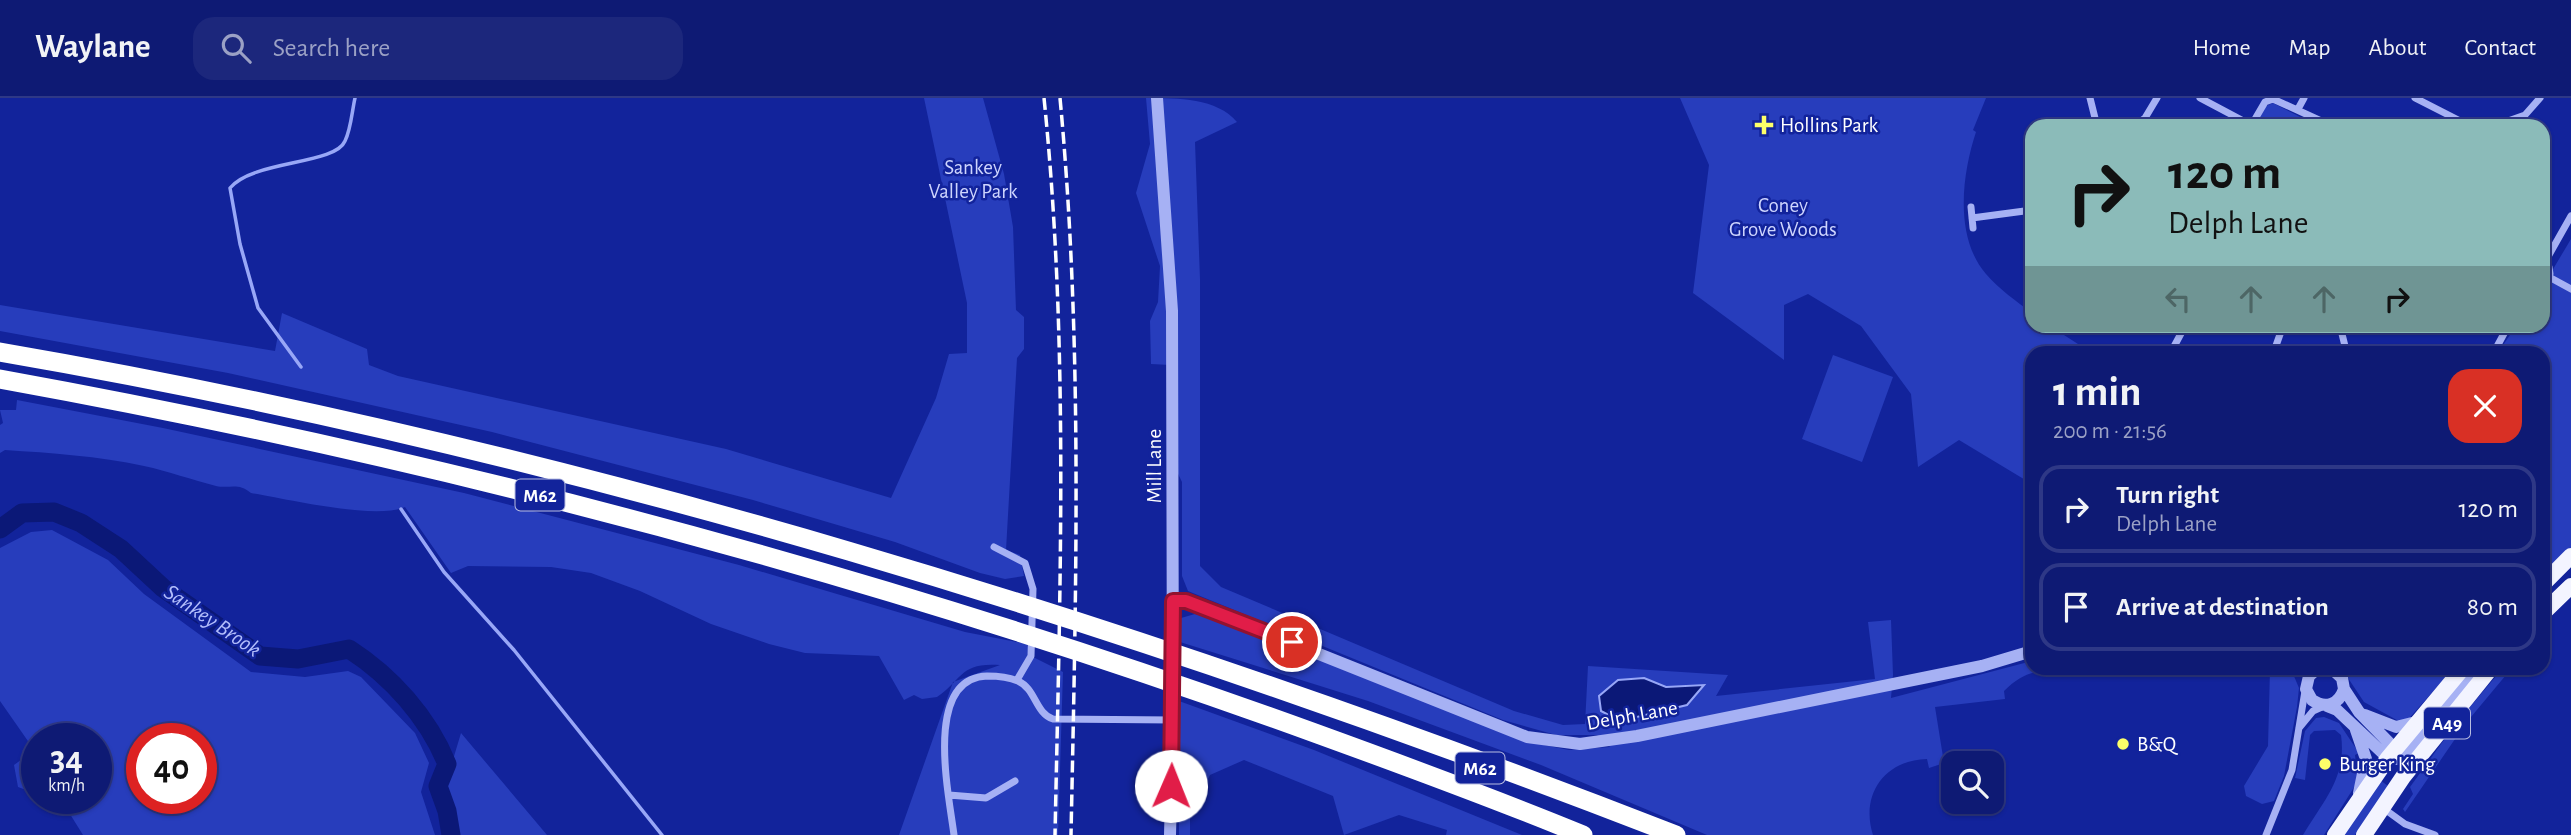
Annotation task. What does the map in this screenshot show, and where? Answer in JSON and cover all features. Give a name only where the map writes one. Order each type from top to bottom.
[{"type":"highway","name":"M62","points":[[0,352],[264,401],[553,468],[780,529],[1010,599],[1315,703],[1644,835]]},
{"type":"highway","name":"M62","points":[[0,379],[316,442],[521,490],[726,544],[1010,628],[1201,691],[1448,780],[1583,835]]},
{"type":"highway","points":[[1315,703],[1454,749],[1676,835]]},
{"type":"highway","points":[[1311,732],[1552,835]]},
{"type":"main road","points":[[2550,577],[2571,556]]},
{"type":"main road","points":[[2550,606],[2571,586]]},
{"type":"main road","name":"A49","points":[[2335,835],[2355,803],[2395,755],[2416,722],[2457,675]]},
{"type":"main road","name":"A49","points":[[2364,835],[2403,777],[2483,675]]},
{"type":"street","name":"Mill Lane","points":[[1157,98],[1170,256],[1173,601],[1170,835]]},
{"type":"street","points":[[2090,98],[2094,119]]},
{"type":"street","points":[[2144,119],[2157,98]]},
{"type":"street","points":[[2200,98],[2240,119]]},
{"type":"street","points":[[2298,109],[2304,98]]},
{"type":"street","points":[[2518,119],[2530,112],[2540,98]]},
{"type":"street","points":[[2254,119],[2269,100],[2278,99],[2317,119]]},
{"type":"street","points":[[2418,99],[2457,119]]},
{"type":"street","points":[[1971,207],[1973,228]]},
{"type":"street","points":[[1972,218],[2025,211]]},
{"type":"street","points":[[2550,251],[2571,216]]},
{"type":"street","points":[[2550,281],[2571,289]]},
{"type":"street","points":[[994,547],[1025,562],[1033,589],[1031,656],[1017,680]]},
{"type":"street","name":"Delph Lane","points":[[1173,601],[1186,601],[1510,731],[1564,743],[1598,743],[1637,736],[1982,666],[2025,653]]},
{"type":"street","points":[[2301,675],[2312,700],[2337,710],[2354,727],[2395,755]]},
{"type":"street","points":[[2266,835],[2292,770],[2310,675]]},
{"type":"street","points":[[2339,675],[2344,690],[2359,712],[2406,767],[2403,777]]},
{"type":"street","points":[[2395,755],[2478,675]]},
{"type":"street","points":[[954,835],[946,730],[954,694],[970,679],[995,676],[1017,680],[1027,686],[1046,717],[1054,719],[1173,720]]},
{"type":"street","points":[[2299,729],[2314,711],[2336,702],[2344,690]]},
{"type":"street","points":[[2359,712],[2396,727],[2416,722]]},
{"type":"street","points":[[2354,727],[2366,759],[2363,784],[2355,803]]},
{"type":"street","points":[[949,795],[986,798],[1015,781]]},
{"type":"street","points":[[2382,807],[2405,824],[2435,835]]},
{"type":"green space","name":"Sankey Valley Park","points":[[924,98],[983,98],[1004,174],[1013,227],[1016,310],[1024,317],[1024,349],[1017,358],[1006,550],[1020,555],[1024,576],[1005,579],[980,573],[895,542],[753,500],[492,432],[228,373],[0,331],[0,305],[275,351],[282,313],[367,349],[369,365],[398,376],[726,449],[891,498],[936,398],[949,354],[967,353],[967,303]]},
{"type":"green space","points":[[1146,98],[1184,99],[1208,104],[1229,114],[1237,122],[1195,142],[1200,279],[1200,566],[1221,587],[1514,711],[1563,725],[1585,724],[1588,666],[1728,675],[1716,696],[1875,679],[1868,622],[1891,620],[1891,698],[2025,663],[2026,675],[2004,691],[2005,699],[1935,707],[1942,751],[1941,764],[1929,768],[1927,759],[1912,761],[1888,773],[1879,782],[1870,806],[1873,835],[1707,835],[1541,765],[1368,701],[1180,642],[1181,618],[1195,614],[1230,624],[1529,742],[1569,750],[1610,747],[1597,735],[1556,735],[1503,720],[1188,591],[1182,576],[1182,482],[1168,453],[1170,365],[1151,364],[1150,321],[1158,302],[1160,266],[1136,193],[1150,144]]},
{"type":"green space","name":"Coney Grove Woods","points":[[1680,98],[1986,98],[1973,130],[1976,132],[1967,167],[1964,205],[1969,242],[1986,274],[2025,308],[2025,333],[2061,333],[2081,346],[2025,346],[2025,480],[1959,440],[1918,467],[1911,394],[1861,326],[1808,294],[1784,305],[1784,360],[1693,293],[1709,165]]},
{"type":"green space","points":[[2273,103],[2304,119],[2260,119],[2266,106]]},
{"type":"green space","points":[[2571,239],[2571,548],[2550,569],[2550,346],[2502,346],[2511,333],[2550,333],[2550,274]]},
{"type":"green space","points":[[1833,355],[1893,377],[1862,462],[1802,439]]},
{"type":"green space","points":[[17,400],[163,428],[464,493],[739,565],[965,632],[1027,644],[1031,656],[1063,672],[1058,835],[899,835],[952,684],[937,697],[922,699],[914,695],[904,700],[879,656],[805,653],[769,644],[711,624],[640,591],[591,573],[551,567],[468,566],[451,573],[405,507],[373,511],[330,507],[251,493],[238,487],[216,486],[153,468],[109,460],[5,450],[0,453],[0,425],[3,423],[0,410],[16,410]],"holes":[[[1000,665],[955,681],[963,673],[977,666]]]},
{"type":"green space","points":[[52,530],[108,560],[144,594],[251,672],[305,677],[348,671],[361,677],[415,733],[429,763],[421,792],[435,835],[83,835],[70,814],[112,814],[112,723],[21,723],[21,731],[0,701],[0,548],[31,532]]},
{"type":"green space","points":[[2270,675],[2294,675],[2299,688],[2284,776],[2274,801],[2262,804],[2246,796],[2244,786],[2268,746]]},
{"type":"green space","points":[[2346,675],[2448,675],[2404,724],[2364,702]]},
{"type":"green space","points":[[2497,675],[2506,675],[2466,723],[2405,812],[2403,809],[2413,794],[2410,787],[2454,726]]},
{"type":"green space","points":[[1179,701],[1314,750],[1522,835],[1446,835],[1447,830],[1399,815],[1344,835],[1333,796],[1244,760],[1210,775],[1190,816],[1190,835],[1179,835]]},
{"type":"green space","points":[[2324,717],[2339,723],[2359,753],[2355,755],[2358,781],[2324,835],[2303,835],[2332,788],[2340,764],[2341,735],[2335,730],[2314,731],[2310,735],[2305,780],[2295,778],[2305,731],[2316,718]]},
{"type":"green space","points":[[461,733],[547,835],[460,835],[446,783]]},
{"type":"green space","points":[[21,760],[21,788],[18,787],[14,765]]},
{"type":"green space","points":[[2380,780],[2388,786],[2355,835],[2342,835]]},
{"type":"shaded area","points":[[1644,678],[1666,687],[1704,685],[1687,705],[1620,721],[1601,711],[1599,696],[1618,680]]},
{"type":"waterway","points":[[301,367],[258,308],[240,244],[230,188],[256,172],[326,155],[338,149],[347,136],[355,98]]},
{"type":"waterway","points":[[401,509],[444,572],[514,650],[662,835]]},
{"type":"waterway","name":"Sankey Brook","points":[[0,529],[22,513],[54,512],[81,523],[121,549],[163,588],[260,656],[298,659],[349,649],[393,685],[430,730],[447,764],[438,786],[447,811],[451,835]]},
{"type":"railway","points":[[1044,98],[1052,190],[1060,374],[1055,835]]},
{"type":"railway","points":[[1060,98],[1075,374],[1076,559],[1071,835]]},
{"type":"place","name":"Hollins Park","points":[[1764,125]]},
{"type":"place","name":"B&Q","points":[[2123,744]]},
{"type":"place","name":"Burger King","points":[[2325,764]]},
{"type":"route","points":[[1171,786],[1173,601],[1186,601],[1292,642]]}]
